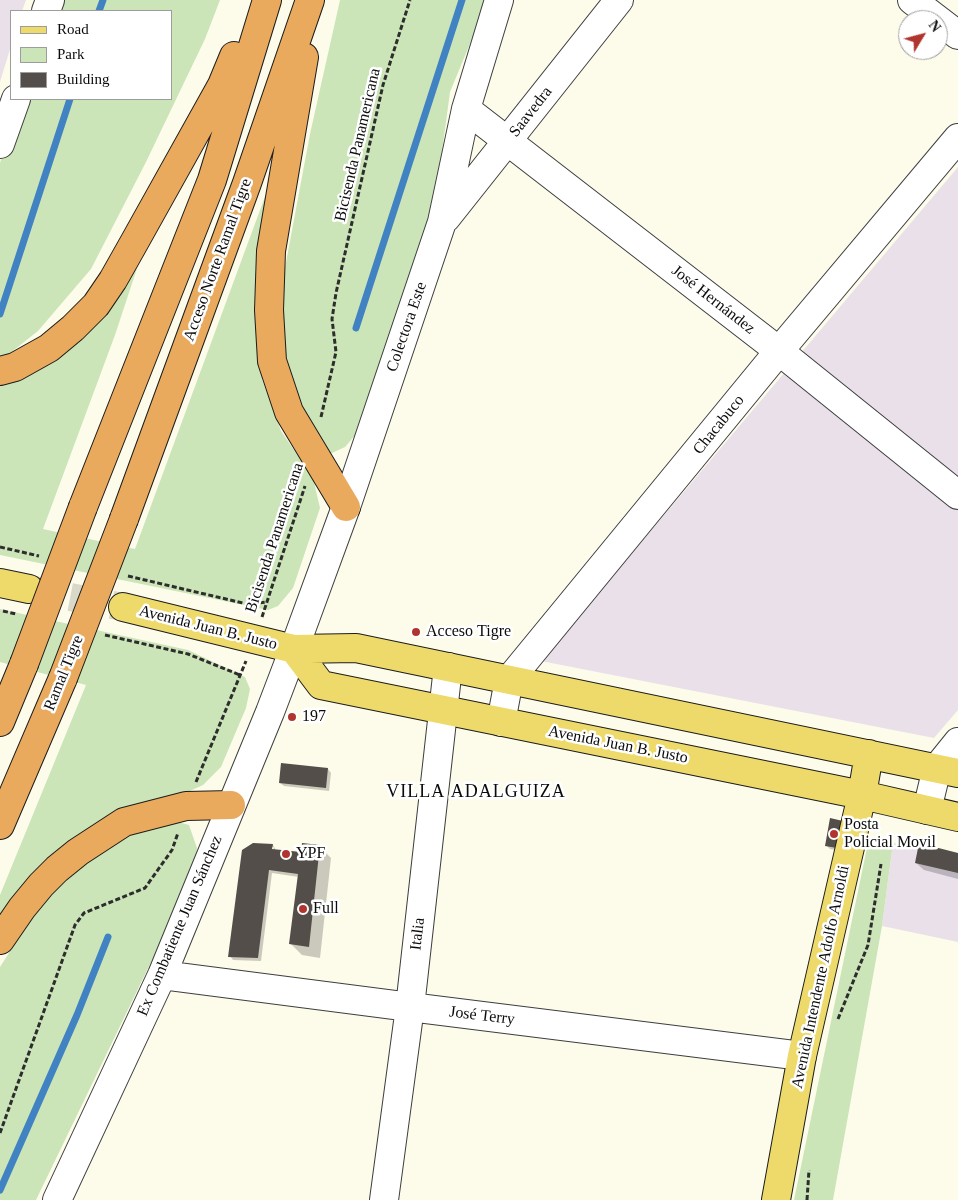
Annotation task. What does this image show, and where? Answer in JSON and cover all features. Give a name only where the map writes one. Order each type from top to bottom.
[{"type":"highway","points":[[0,371],[15,367],[49,348],[96,305],[135,241],[222,85],[259,0]]},
{"type":"highway","name":"Acceso Norte Ramal Tigre","points":[[0,722],[212,180],[267,0]]},
{"type":"highway","points":[[312,0],[271,251],[269,310],[272,361],[289,412],[346,506]]},
{"type":"highway","name":"Acceso Norte Ramal Tigre","points":[[124,519],[312,0]]},
{"type":"highway","name":"Ramal Tigre","points":[[0,825],[63,678],[124,519]]},
{"type":"highway","points":[[0,940],[41,885],[78,852],[124,822],[186,806],[231,805]]},
{"type":"main road","points":[[0,583],[29,589]]},
{"type":"main road","name":"Avenida Juan B. Justo","points":[[122,607],[294,649],[356,648],[947,770]]},
{"type":"main road","name":"Avenida Juan B. Justo","points":[[294,649],[321,685],[862,795],[958,817]]},
{"type":"main road","name":"Avenida Intendente Adolfo Arnoldi","points":[[776,1200],[802,1056],[862,795],[868,754]]},
{"type":"street","name":"Colectora Este","points":[[294,649],[346,506],[442,222],[466,109],[499,0]]},
{"type":"street","name":"Saavedra","points":[[442,222],[508,142],[619,0]]},
{"type":"street","points":[[912,0],[958,35]]},
{"type":"street","points":[[0,144],[16,100]]},
{"type":"street","name":"José Hernández","points":[[466,109],[779,351],[958,495]]},
{"type":"street","name":"Chacabuco","points":[[501,722],[509,680],[779,351],[958,138]]},
{"type":"street","name":"Ex Combatiente Juan Sánchez","points":[[57,1200],[162,974],[294,649]]},
{"type":"street","name":"Italia","points":[[384,1200],[410,1007],[448,667]]},
{"type":"street","points":[[927,810],[947,770],[958,742]]},
{"type":"street","name":"José Terry","points":[[162,974],[802,1056]]},
{"type":"path","name":"Bicisenda Panamericana","points":[[0,1133],[75,925],[84,914],[145,888],[172,850],[186,806],[255,640],[315,454],[336,352],[332,319],[336,293],[383,85],[410,0]]},
{"type":"path","points":[[0,547],[48,558]]},
{"type":"path","points":[[123,575],[247,604],[266,602]]},
{"type":"path","points":[[0,611],[19,615]]},
{"type":"path","points":[[104,634],[188,654],[240,676]]},
{"type":"path","points":[[834,1027],[868,945],[881,864]]},
{"type":"path","points":[[807,1200],[809,1160]]},
{"type":"shaded area","points":[[0,0],[26,0],[22,10],[10,10],[10,49],[0,82]]},
{"type":"shaded area","points":[[958,167],[958,710],[934,738],[541,661]]},
{"type":"shaded area","points":[[893,843],[958,856],[958,942],[882,926]]},
{"type":"green space","points":[[51,0],[220,0],[205,39],[146,162],[91,269],[38,331],[0,361],[0,163],[20,100],[172,100],[172,10],[48,10]]},
{"type":"green space","points":[[340,0],[488,0],[450,92],[434,211],[390,331],[357,433],[345,447],[332,453],[323,451],[289,393],[280,344],[284,273],[310,134]]},
{"type":"green space","points":[[270,183],[261,318],[262,379],[281,431],[313,478],[320,508],[293,588],[278,606],[268,610],[0,555],[0,380],[16,376],[152,223],[115,335],[43,529],[135,549]]},
{"type":"green space","points":[[0,609],[188,650],[245,677],[250,689],[246,708],[221,767],[203,785],[179,796],[133,805],[84,831],[25,891],[0,928],[0,895],[86,685],[0,662]]},
{"type":"green space","points":[[171,820],[189,825],[197,848],[194,873],[36,1200],[0,1200],[0,967],[37,909],[78,868],[130,835]]},
{"type":"green space","points":[[869,838],[893,843],[882,926],[833,1200],[794,1200]]},
{"type":"building","points":[[281,763],[328,768],[326,788],[279,783]]},
{"type":"building","name":"Posta Policial Movil","points":[[830,818],[843,821],[837,848],[825,846]]},
{"type":"building","points":[[253,843],[273,844],[272,849],[301,852],[302,843],[320,845],[309,947],[289,944],[298,874],[269,870],[258,958],[228,957],[242,850]]},
{"type":"building","points":[[919,843],[958,853],[958,873],[915,863]]},
{"type":"waterway","points":[[99,10],[103,0]]},
{"type":"waterway","points":[[356,328],[462,0]]},
{"type":"waterway","points":[[0,314],[70,100]]},
{"type":"waterway","points":[[0,1190],[77,1015],[108,937]]},
{"type":"tunnel","points":[[29,589],[123,607]]},
{"type":"place","name":"Acceso Tigre","points":[[416,632]]},
{"type":"place","name":"197","points":[[292,717]]},
{"type":"place","name":"Posta Policial Movil","points":[[834,834]]},
{"type":"place","name":"YPF","points":[[286,854]]},
{"type":"place","name":"Full","points":[[303,909]]},
{"type":"district","name":"VILLA ADALGUIZA","points":[[476,792]]}]
